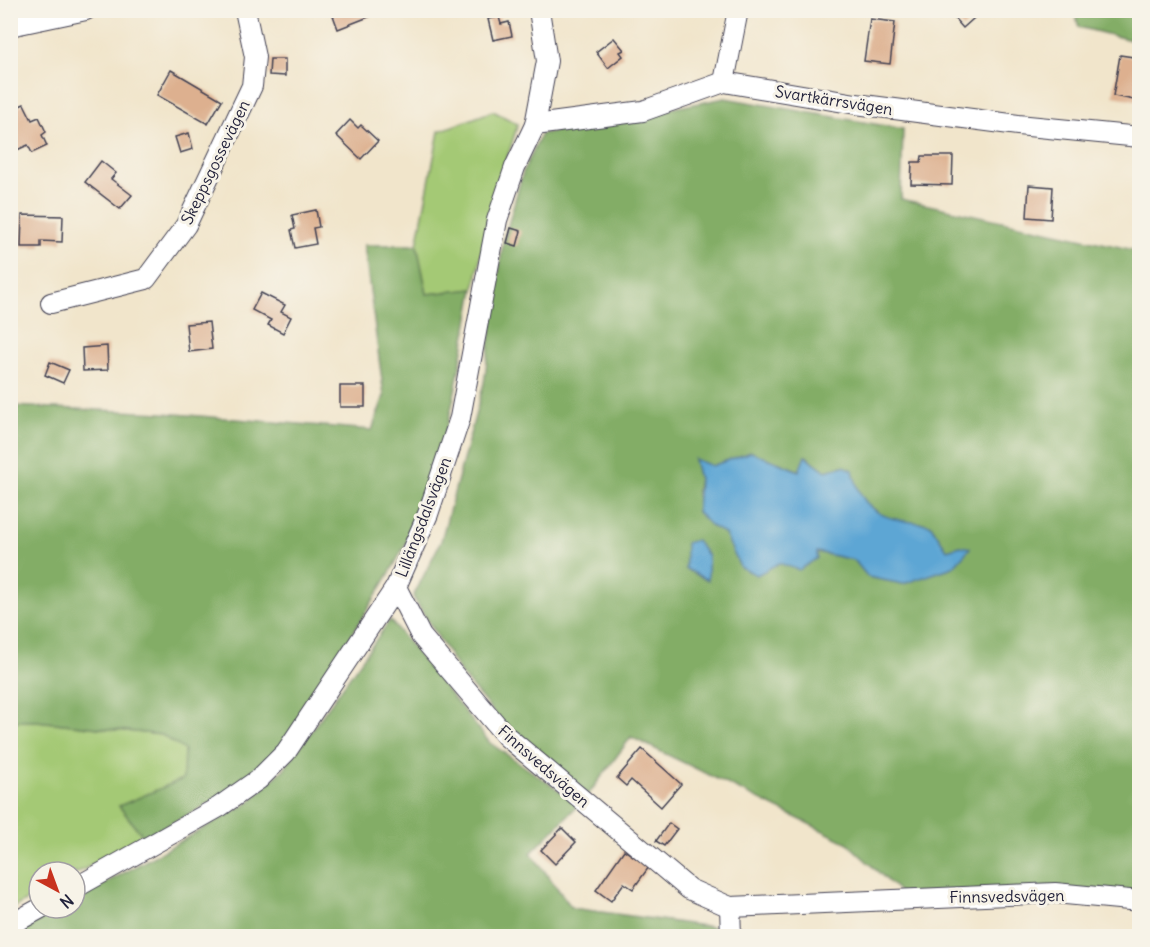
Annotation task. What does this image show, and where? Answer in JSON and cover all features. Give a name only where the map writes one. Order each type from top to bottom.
[{"type":"street","points":[[10,26],[86,10]]},
{"type":"street","name":"Skeppsgossevägen","points":[[51,303],[146,279],[186,225],[252,86],[255,57],[245,10]]},
{"type":"street","name":"Lillängsdalsvägen","points":[[87,881],[219,807],[259,779],[286,752],[396,587],[428,514],[460,418],[497,220],[515,167],[534,125],[547,62],[539,10]]},
{"type":"street","points":[[724,82],[738,10]]},
{"type":"street","name":"Svartkärrsvägen","points":[[534,125],[643,111],[724,82],[902,110],[1140,137]]},
{"type":"street","name":"Finnsvedsvägen","points":[[396,587],[421,636],[506,736],[688,889],[730,907],[1054,893],[1140,901]]},
{"type":"street","points":[[730,907],[731,936]]},
{"type":"street","points":[[10,925],[27,916]]},
{"type":"green space","points":[[1074,11],[1139,11],[1139,42],[1079,27]]},
{"type":"green space","points":[[725,98],[903,129],[901,199],[1139,251],[1139,896],[904,896],[846,842],[631,737],[588,795],[510,732],[462,675],[413,597],[441,541],[484,383],[503,243],[523,172],[541,134]],"holes":[[[751,452],[800,471],[806,456],[826,471],[843,466],[866,503],[889,520],[930,524],[947,550],[961,546],[913,581],[903,584],[868,577],[855,560],[816,552],[779,562],[757,575],[740,567],[725,533],[711,526],[696,495],[699,479],[694,460],[712,466]],[[708,556],[707,580],[686,569]]]},
{"type":"green space","points":[[493,111],[518,124],[490,211],[474,289],[427,294],[417,245],[439,131]]},
{"type":"green space","points":[[364,245],[417,245],[427,294],[474,289],[446,431],[419,514],[393,568],[302,717],[280,747],[268,761],[228,792],[144,837],[119,806],[183,779],[184,750],[162,735],[37,721],[11,721],[11,406],[163,413],[372,430],[384,396]]},
{"type":"green space","points":[[390,620],[490,743],[579,804],[531,853],[572,908],[719,928],[718,936],[11,936],[40,920],[87,920],[87,893],[246,805],[285,768]]},
{"type":"green space","points":[[11,721],[37,721],[162,735],[185,750],[184,779],[119,806],[144,837],[87,868],[87,860],[27,860],[27,900],[11,909]]},
{"type":"water","points":[[751,452],[799,471],[805,456],[826,471],[844,466],[853,470],[863,498],[879,513],[890,518],[930,524],[947,550],[961,546],[970,548],[953,567],[903,584],[868,577],[854,560],[817,552],[817,558],[799,570],[779,563],[757,575],[740,567],[725,534],[711,526],[697,512],[699,479],[694,459],[712,466]]},
{"type":"water","points":[[696,540],[708,556],[708,580],[686,569],[686,543]]},
{"type":"building","points":[[331,10],[369,10],[371,16],[338,29]]},
{"type":"building","points":[[947,10],[983,10],[963,28]]},
{"type":"building","points":[[1032,10],[1053,10],[1053,13],[1032,13]]},
{"type":"building","points":[[499,17],[501,24],[509,22],[512,36],[493,40],[488,19]]},
{"type":"building","points":[[870,19],[895,22],[890,64],[864,61]]},
{"type":"building","points":[[614,38],[624,50],[620,52],[623,56],[608,68],[596,52]]},
{"type":"building","points":[[1120,55],[1140,58],[1140,101],[1113,96]]},
{"type":"building","points":[[270,59],[285,59],[285,76],[269,75]]},
{"type":"building","points":[[171,70],[222,100],[208,124],[157,95]]},
{"type":"building","points":[[24,104],[32,120],[39,117],[46,132],[42,135],[47,146],[32,153],[28,145],[17,150],[10,136],[10,131],[14,129],[10,122],[10,110]]},
{"type":"building","points":[[350,120],[358,128],[361,125],[378,141],[361,159],[336,135]]},
{"type":"building","points":[[189,133],[193,149],[180,153],[175,137]]},
{"type":"building","points":[[922,156],[953,156],[952,185],[911,184],[912,162],[921,162]]},
{"type":"building","points":[[101,161],[116,173],[111,179],[132,195],[120,209],[85,182]]},
{"type":"building","points":[[1029,185],[1053,187],[1051,219],[1027,217]]},
{"type":"building","points":[[316,210],[319,227],[313,228],[316,244],[295,248],[291,230],[295,229],[292,215]]},
{"type":"building","points":[[22,215],[63,216],[62,242],[41,241],[41,247],[21,247]]},
{"type":"building","points":[[511,228],[521,231],[517,246],[507,243]]},
{"type":"building","points":[[261,293],[285,305],[281,312],[291,317],[283,333],[268,325],[271,320],[252,310]]},
{"type":"building","points":[[209,322],[212,349],[189,352],[186,324]]},
{"type":"building","points":[[107,346],[108,370],[83,371],[82,348]]},
{"type":"building","points":[[50,362],[69,370],[63,383],[45,375]]},
{"type":"building","points":[[340,386],[365,386],[365,407],[340,407]]},
{"type":"building","points":[[642,749],[681,784],[661,807],[631,780],[626,786],[617,778]]},
{"type":"building","points":[[669,823],[677,829],[664,846],[656,841]]},
{"type":"building","points":[[562,828],[576,842],[555,864],[541,850]]},
{"type":"building","points":[[624,850],[649,867],[633,889],[624,883],[611,901],[596,890]]}]
